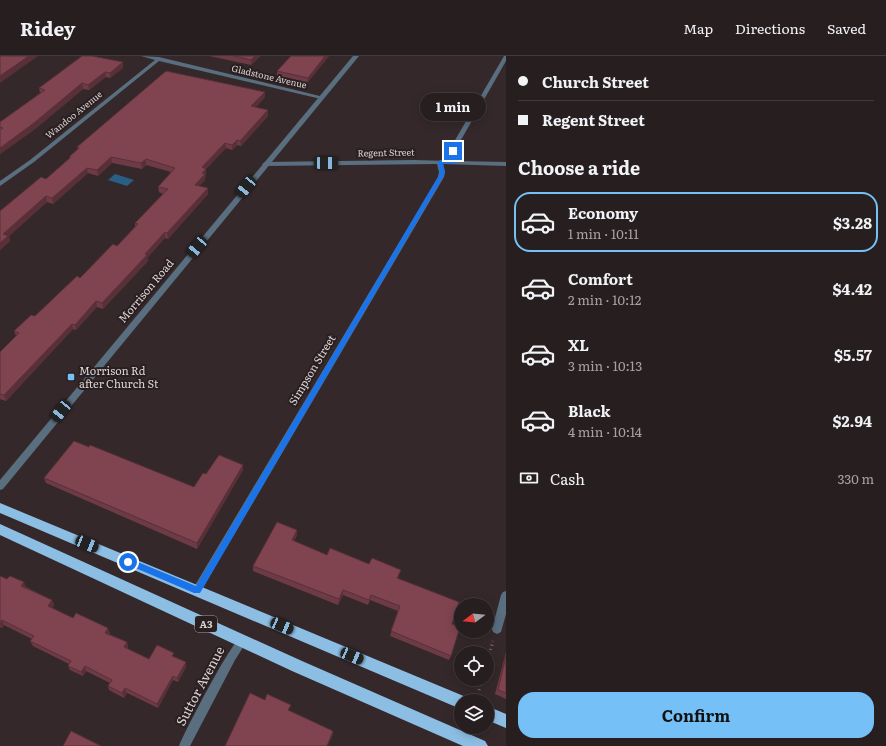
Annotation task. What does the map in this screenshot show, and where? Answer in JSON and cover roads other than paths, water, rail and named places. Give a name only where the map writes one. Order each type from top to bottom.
[{"type":"highway","name":"A3","points":[[0,508],[454,699]]},
{"type":"highway","name":"A3","points":[[0,529],[242,641],[480,746]]},
{"type":"highway","points":[[494,716],[506,721]]},
{"type":"street","name":"Gladstone Avenue","points":[[144,56],[321,97]]},
{"type":"street","name":"Morrison Road","points":[[0,486],[265,164],[356,56]]},
{"type":"street","points":[[454,162],[454,147],[506,57]]},
{"type":"street","name":"Wandoo Avenue","points":[[0,184],[32,161],[158,59]]},
{"type":"street","name":"Simpson Street","points":[[197,590],[441,177],[442,172],[440,162]]},
{"type":"street","name":"Regent Street","points":[[265,164],[454,162],[506,164]]},
{"type":"street","points":[[497,628],[506,595]]},
{"type":"street","name":"Suttor Avenue","points":[[184,746],[231,657],[242,641]]},
{"type":"water","points":[[115,174],[134,180],[127,186],[108,180]]},
{"type":"place","name":"Morrison Rd after Church St","points":[[71,377]]}]
